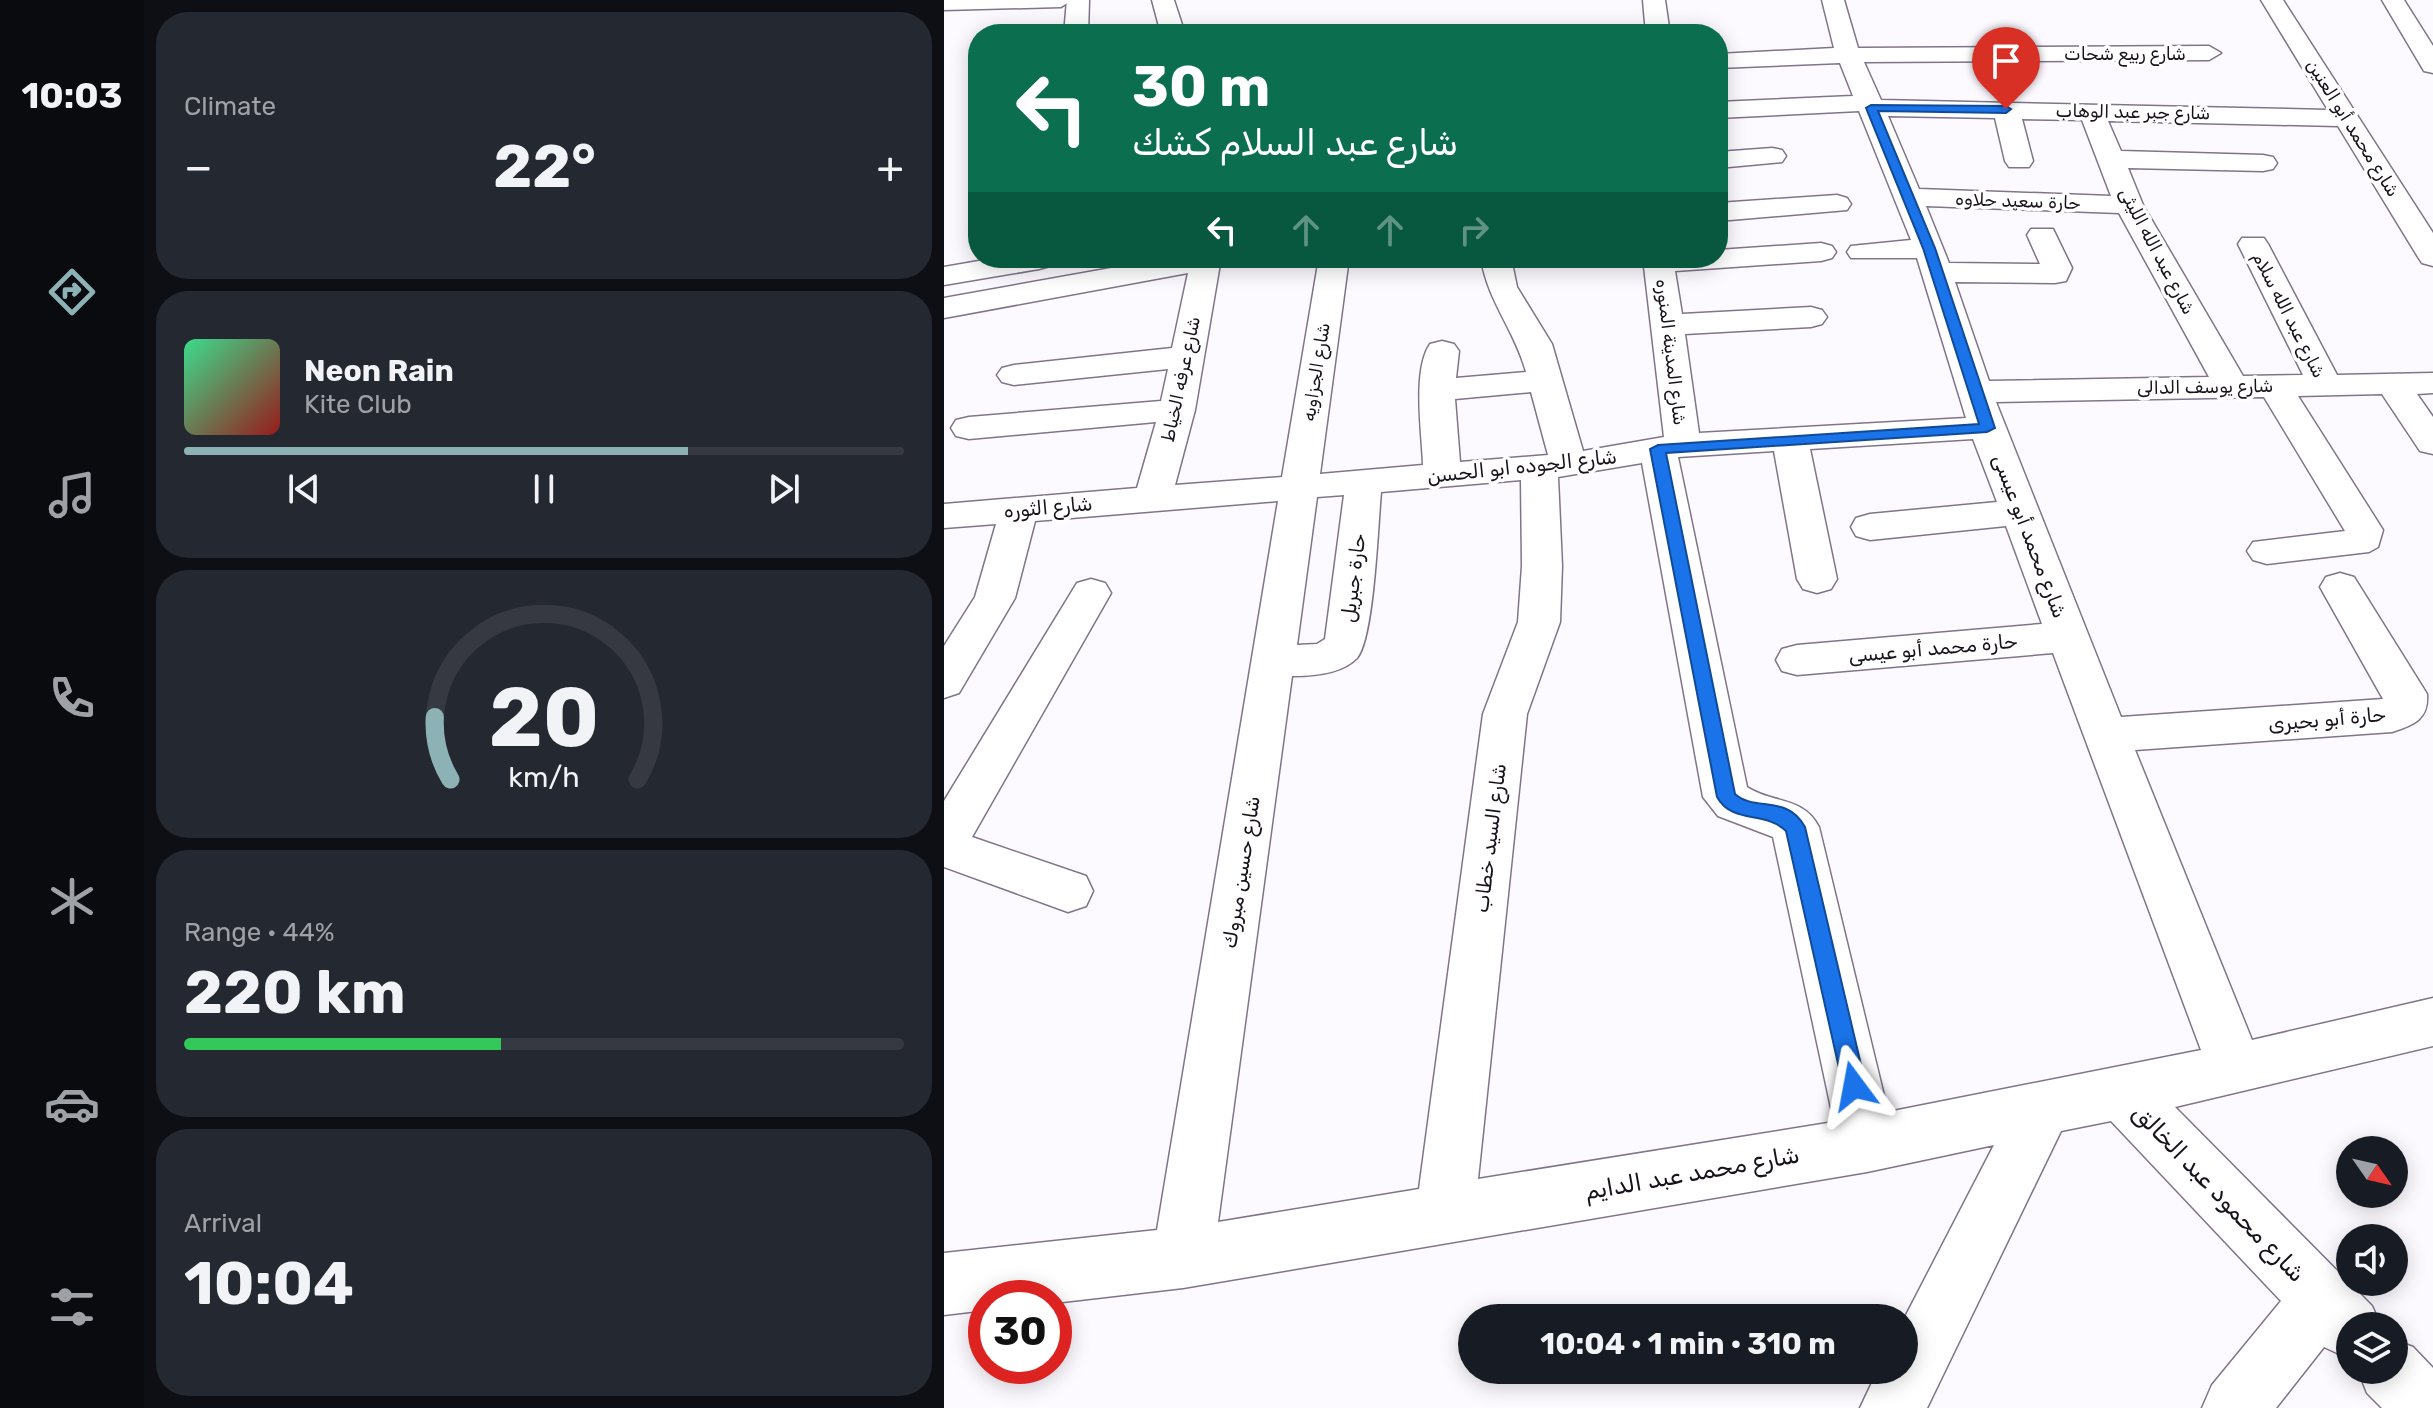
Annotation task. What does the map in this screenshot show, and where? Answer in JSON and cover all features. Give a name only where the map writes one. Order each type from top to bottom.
[{"type":"street","points":[[944,3],[1061,0]]},
{"type":"street","points":[[1077,24],[1078,0]]},
{"type":"street","points":[[1163,0],[1170,24]]},
{"type":"street","points":[[1654,0],[1657,24]]},
{"type":"street","name":"شارع محمد أبو العنين","points":[[2272,0],[2433,257]]},
{"type":"street","points":[[2393,0],[2433,66]]},
{"type":"street","points":[[1728,37],[1841,30]]},
{"type":"street","points":[[1728,58],[1841,30]]},
{"type":"street","name":"شارع ربيع شحات","points":[[1841,30],[2209,53]]},
{"type":"street","name":"شارع محمد أبو عيسى","points":[[1841,30],[1933,260],[1982,410],[2020,512],[2236,1069]]},
{"type":"street","name":"شارع جبر عبد الوهاب","points":[[1728,110],[1870,105],[2346,118]]},
{"type":"street","points":[[2006,109],[2019,161]]},
{"type":"street","name":"شارع عبد الله الليثى","points":[[2091,110],[2129,205],[2232,387]]},
{"type":"street","points":[[1728,159],[1772,156]]},
{"type":"street","points":[[2111,159],[2263,163]]},
{"type":"street","name":"حارة سعيد حلاوه","points":[[1908,197],[2129,205]]},
{"type":"street","points":[[1728,211],[1837,204]]},
{"type":"street","points":[[1862,252],[2055,274],[2057,268],[2042,235]]},
{"type":"street","name":"شارع عبد الله سلام","points":[[2253,244],[2325,385]]},
{"type":"street","points":[[1728,257],[1821,252]]},
{"type":"street","points":[[944,276],[991,268]]},
{"type":"street","points":[[944,308],[1158,268]]},
{"type":"street","name":"شارع عرفه الخياط","points":[[1153,499],[1177,410],[1204,268]]},
{"type":"street","name":"شارع الجزاويه","points":[[1299,486],[1332,268]]},
{"type":"street","name":"شارع السيد خطاب","points":[[1445,1214],[1505,714],[1532,648],[1539,620],[1554,466],[1545,380],[1525,322],[1501,287],[1498,268]]},
{"type":"street","name":"شارع المدينة المنوره","points":[[1660,268],[1667,325],[1670,447],[1726,797],[1735,806],[1749,810],[1764,809],[1782,815],[1795,827],[1867,1144]]},
{"type":"street","points":[[1667,325],[1811,317]]},
{"type":"street","points":[[1442,351],[1437,390],[1442,475]]},
{"type":"street","points":[[1014,375],[1187,357]]},
{"type":"street","points":[[1437,390],[1545,380]]},
{"type":"street","points":[[2392,383],[2433,443]]},
{"type":"street","name":"شارع يوسف الدالى","points":[[1982,410],[2232,387],[2433,383]]},
{"type":"street","points":[[2267,551],[2355,543],[2364,538],[2364,530],[2275,386]]},
{"type":"street","points":[[969,428],[1177,410]]},
{"type":"street","name":"شارع الجوده ابو الحسن","points":[[1153,499],[1554,466],[1670,447],[1790,439],[1982,410]]},
{"type":"street","points":[[1790,439],[1817,579]]},
{"type":"street","name":"حارة جبريل","points":[[1272,661],[1324,658],[1338,654],[1345,644],[1364,481]]},
{"type":"street","name":"شارع حسين مبروك","points":[[1183,1258],[1299,486]]},
{"type":"street","name":"شارع الثوره","points":[[944,516],[1153,499]]},
{"type":"street","points":[[944,682],[995,598],[1019,510]]},
{"type":"street","points":[[1870,527],[2020,512]]},
{"type":"street","name":"حارة أبو بحيرى","points":[[2107,735],[2392,715],[2406,708],[2405,694],[2340,587]]},
{"type":"street","points":[[1068,891],[944,845],[1091,593]]},
{"type":"street","name":"حارة محمد أبو عيسى","points":[[1797,660],[2069,637]]},
{"type":"street","name":"شارع محمد عبد الدايم","points":[[944,1284],[1183,1258],[1867,1144],[2236,1069],[2421,1037]]},
{"type":"street","name":"شارع محمود عبد الخالق","points":[[2121,1092],[2336,1314]]},
{"type":"street","points":[[1893,1408],[2043,1109]]},
{"type":"street","points":[[2235,1408],[2336,1314]]},
{"type":"street","points":[[2404,1384],[2427,1408]]},
{"type":"route","points":[[1854,1086],[1795,827],[1782,815],[1764,809],[1749,810],[1735,806],[1726,797],[1658,449],[1987,428],[1929,248],[1871,108],[2006,109]]}]
